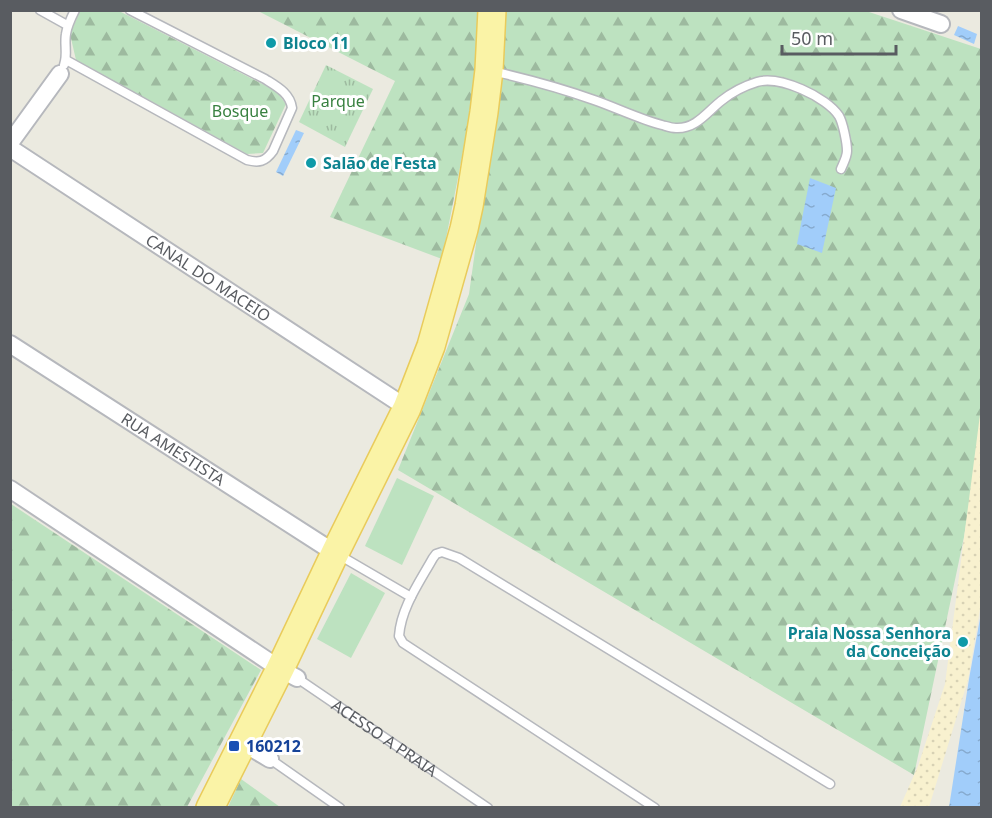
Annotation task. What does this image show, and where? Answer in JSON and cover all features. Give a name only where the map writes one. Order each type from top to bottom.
[{"type":"main road","points":[[210,807],[243,742],[289,673],[335,553],[407,408],[431,346],[464,229],[484,112],[492,10]]},
{"type":"street","points":[[901,10],[941,24]]},
{"type":"street","points":[[10,146],[63,67]]},
{"type":"street","name":"CANAL DO MACEIO","points":[[10,146],[407,408]]},
{"type":"street","name":"RUA AMESTISTA","points":[[10,344],[335,553]]},
{"type":"street","points":[[10,489],[289,673]]},
{"type":"street","points":[[243,742],[270,759]]},
{"type":"lane","points":[[40,10],[67,25]]},
{"type":"lane","points":[[75,10],[67,25],[63,67],[247,160],[261,162],[268,158],[292,108],[288,97],[265,78],[130,10]]},
{"type":"lane","points":[[489,70],[541,82],[645,120],[676,128],[690,126],[702,119],[720,102],[742,87],[761,81],[778,81],[803,90],[825,103],[839,116],[847,152],[842,169]]},
{"type":"lane","points":[[335,553],[411,597]]},
{"type":"lane","points":[[655,807],[403,643],[399,636],[402,619],[411,597],[436,554],[448,553],[479,570],[830,784]]},
{"type":"lane","name":"ACESSO A PRAIA","points":[[289,673],[488,807]]},
{"type":"lane","points":[[270,759],[340,807]]},
{"type":"green space","name":"Bosque","points":[[80,11],[119,11],[276,91],[286,104],[263,153],[247,154],[76,60],[70,34]]},
{"type":"green space","points":[[258,11],[488,11],[490,45],[463,152],[442,259],[330,217],[395,81]]},
{"type":"green space","points":[[501,11],[866,11],[981,49],[981,429],[964,537],[914,775],[398,470],[469,294],[495,108]]},
{"type":"green space","name":"Parque","points":[[326,65],[373,89],[345,147],[299,122]]},
{"type":"green space","points":[[397,478],[434,496],[402,565],[365,546]]},
{"type":"green space","points":[[11,504],[261,670],[187,807],[11,807]]},
{"type":"green space","points":[[351,573],[385,593],[351,658],[317,639]]},
{"type":"green space","points":[[241,779],[280,807],[228,807]]},
{"type":"sand","name":"Praia Nossa Senhora da Conceição","points":[[981,407],[981,603],[968,680],[929,807],[900,807],[918,766],[945,684]]},
{"type":"water","points":[[958,26],[977,34],[974,44],[954,35]]},
{"type":"water","points":[[296,130],[304,133],[283,176],[276,172]]},
{"type":"water","points":[[810,178],[836,188],[822,253],[797,244]]},
{"type":"water","points":[[981,613],[981,807],[949,807],[969,679]]},
{"type":"place","name":"Bloco 11","points":[[271,43]]},
{"type":"place","name":"Salão de Festa","points":[[311,163]]},
{"type":"place","name":"Praia Nossa Senhora da Conceição","points":[[963,642]]},
{"type":"place","name":"160212","points":[[234,746]]}]
